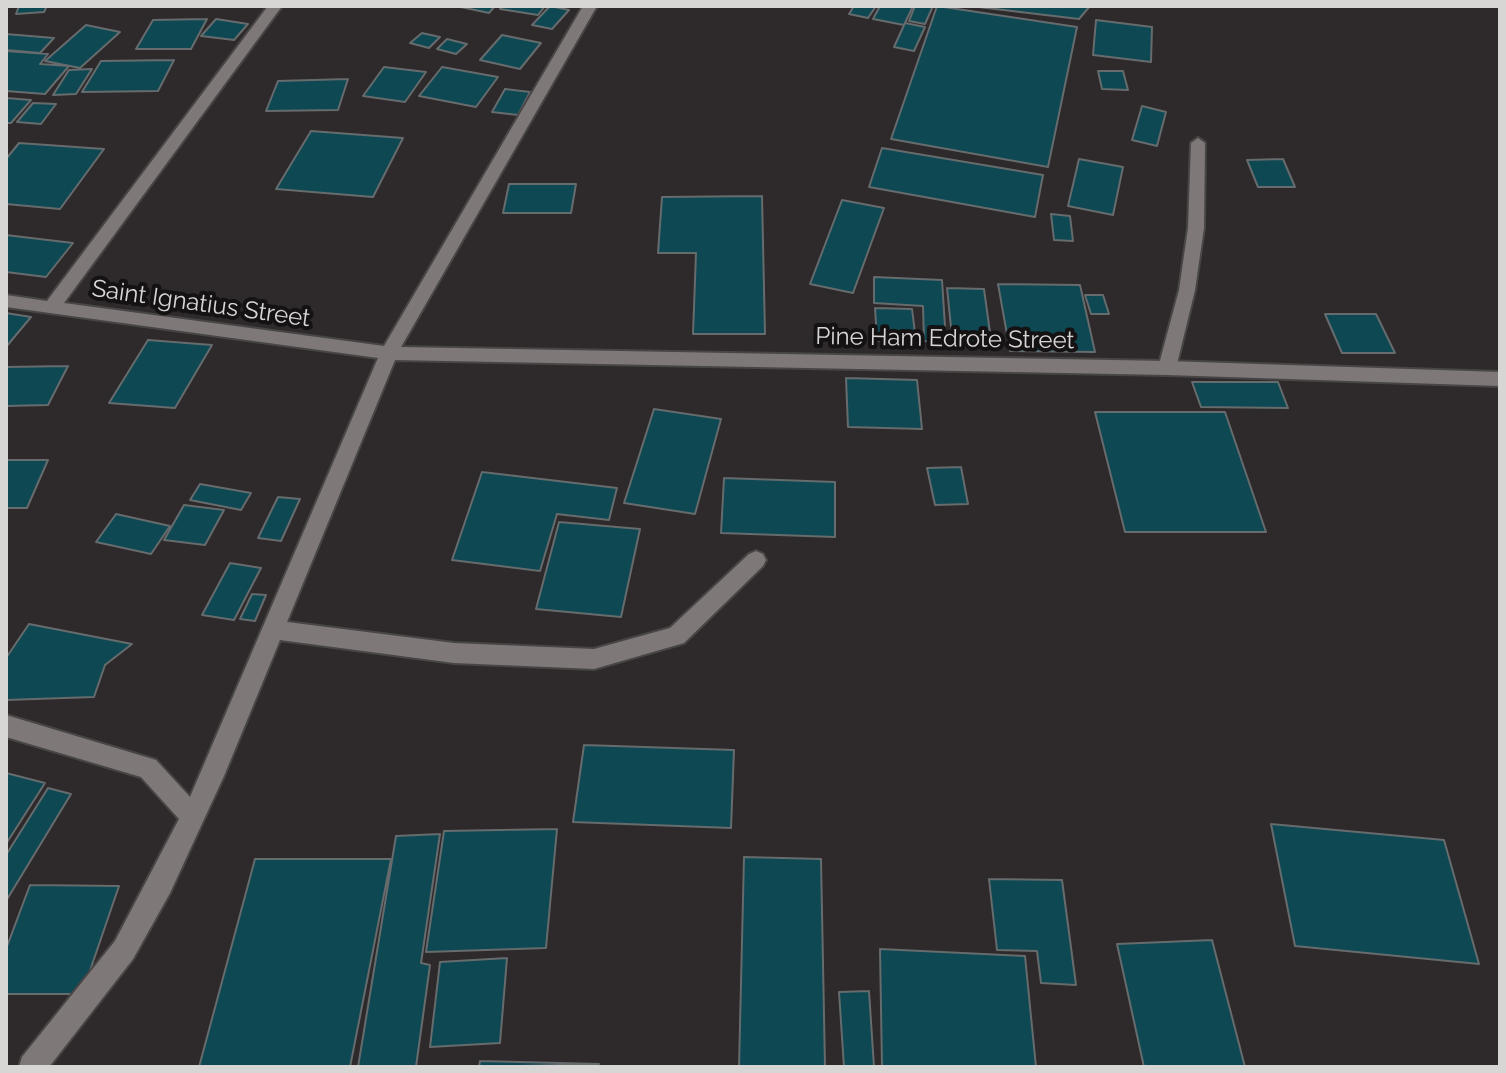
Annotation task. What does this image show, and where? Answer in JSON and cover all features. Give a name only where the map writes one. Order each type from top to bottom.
[{"type":"street","points":[[51,308],[275,6]]},
{"type":"street","points":[[32,1067],[124,950],[192,816],[275,630],[389,353],[590,6]]},
{"type":"street","points":[[1167,368],[1187,290],[1196,228],[1198,143]]},
{"type":"street","name":"Saint Ignatius Street","points":[[6,301],[389,353]]},
{"type":"street","name":"Pine Ham Edrote Street","points":[[389,353],[1167,368],[1500,379]]},
{"type":"street","points":[[275,630],[454,653],[594,659],[676,636],[756,560]]},
{"type":"street","points":[[6,726],[148,768],[192,816]]},
{"type":"building","points":[[19,6],[47,6],[44,12],[16,14]]},
{"type":"building","points":[[456,6],[495,6],[489,13]]},
{"type":"building","points":[[502,6],[545,6],[538,15],[500,9]]},
{"type":"building","points":[[550,6],[569,10],[552,29],[532,25]]},
{"type":"building","points":[[854,6],[876,6],[868,18],[849,14]]},
{"type":"building","points":[[880,6],[913,6],[904,25],[873,19]]},
{"type":"building","points":[[915,6],[933,6],[925,24],[909,21]]},
{"type":"building","points":[[937,6],[1077,27],[1048,167],[891,139]]},
{"type":"building","points":[[970,6],[1090,6],[1079,19]]},
{"type":"building","points":[[207,19],[191,49],[136,49],[153,20]]},
{"type":"building","points":[[216,19],[248,24],[234,40],[201,36]]},
{"type":"building","points":[[1096,20],[1152,27],[1151,62],[1093,55]]},
{"type":"building","points":[[905,23],[925,27],[914,51],[894,47]]},
{"type":"building","points":[[86,25],[120,32],[80,68],[45,61]]},
{"type":"building","points":[[422,33],[440,37],[429,48],[410,43]]},
{"type":"building","points":[[6,34],[54,38],[40,53],[6,50]]},
{"type":"building","points":[[502,35],[541,43],[520,69],[480,60]]},
{"type":"building","points":[[447,39],[467,44],[456,54],[437,49]]},
{"type":"building","points":[[6,51],[48,54],[40,64],[69,66],[45,94],[6,91]]},
{"type":"building","points":[[174,60],[158,91],[82,92],[101,61]]},
{"type":"building","points":[[384,67],[426,72],[405,102],[363,96]]},
{"type":"building","points":[[442,67],[498,77],[476,107],[419,96]]},
{"type":"building","points":[[92,69],[76,94],[53,95],[69,70]]},
{"type":"building","points":[[1098,71],[1123,71],[1128,90],[1102,89]]},
{"type":"building","points":[[348,79],[338,110],[266,111],[278,81]]},
{"type":"building","points":[[505,89],[530,92],[518,115],[492,112]]},
{"type":"building","points":[[6,98],[31,100],[11,123],[6,123]]},
{"type":"building","points":[[33,103],[56,104],[41,124],[17,122]]},
{"type":"building","points":[[1142,106],[1166,112],[1157,146],[1132,140]]},
{"type":"building","points":[[311,131],[403,138],[373,197],[276,189]]},
{"type":"building","points":[[19,143],[104,149],[60,209],[6,204],[6,159]]},
{"type":"building","points":[[882,148],[1043,175],[1035,217],[869,187]]},
{"type":"building","points":[[1079,159],[1123,167],[1113,215],[1068,206]]},
{"type":"building","points":[[1283,159],[1295,187],[1258,187],[1247,160]]},
{"type":"building","points":[[509,184],[576,184],[571,213],[503,213]]},
{"type":"building","points":[[762,196],[765,334],[693,334],[696,253],[658,253],[662,197]]},
{"type":"building","points":[[842,200],[884,208],[853,293],[810,284]]},
{"type":"building","points":[[1051,214],[1070,216],[1073,241],[1054,240]]},
{"type":"building","points":[[6,235],[73,243],[46,277],[6,272]]},
{"type":"building","points":[[874,277],[942,280],[946,342],[924,341],[923,306],[874,303]]},
{"type":"building","points":[[998,284],[1080,285],[1095,352],[1010,351]]},
{"type":"building","points":[[947,288],[984,289],[992,347],[953,347]]},
{"type":"building","points":[[1085,295],[1103,295],[1109,314],[1091,314]]},
{"type":"building","points":[[875,308],[912,309],[916,341],[877,341]]},
{"type":"building","points":[[6,313],[31,317],[6,347]]},
{"type":"building","points":[[1325,314],[1376,314],[1395,353],[1342,353]]},
{"type":"building","points":[[148,340],[212,345],[175,408],[109,403]]},
{"type":"building","points":[[68,366],[48,405],[6,406],[6,367]]},
{"type":"building","points":[[846,378],[917,380],[922,429],[848,427]]},
{"type":"building","points":[[1192,382],[1278,382],[1288,408],[1201,407]]},
{"type":"building","points":[[654,409],[721,419],[695,514],[624,503]]},
{"type":"building","points":[[1095,412],[1225,412],[1266,532],[1125,532]]},
{"type":"building","points":[[6,460],[48,460],[27,508],[6,508]]},
{"type":"building","points":[[961,467],[968,504],[935,505],[927,468]]},
{"type":"building","points":[[482,472],[617,488],[609,520],[557,514],[540,571],[452,560]]},
{"type":"building","points":[[724,478],[835,482],[835,537],[721,533]]},
{"type":"building","points":[[200,484],[251,493],[241,510],[190,500]]},
{"type":"building","points":[[278,497],[300,499],[281,541],[258,538]]},
{"type":"building","points":[[184,505],[224,510],[205,545],[164,540]]},
{"type":"building","points":[[116,514],[170,526],[151,554],[96,542]]},
{"type":"building","points":[[559,522],[640,529],[621,617],[536,609]]},
{"type":"building","points":[[230,563],[261,568],[234,620],[202,615]]},
{"type":"building","points":[[252,594],[266,595],[255,621],[240,619]]},
{"type":"building","points":[[29,624],[132,644],[105,665],[94,697],[6,700],[6,658]]},
{"type":"building","points":[[584,745],[734,750],[731,828],[573,822]]},
{"type":"building","points":[[6,773],[45,783],[6,844]]},
{"type":"building","points":[[48,788],[71,794],[6,901],[6,855]]},
{"type":"building","points":[[1271,824],[1444,840],[1479,964],[1295,946]]},
{"type":"building","points":[[557,829],[546,948],[426,952],[444,831]]},
{"type":"building","points":[[440,834],[421,963],[430,965],[416,1067],[358,1067],[396,836]]},
{"type":"building","points":[[744,857],[821,859],[825,1067],[739,1067]]},
{"type":"building","points":[[255,859],[391,859],[350,1067],[199,1067]]},
{"type":"building","points":[[989,879],[1062,880],[1076,985],[1041,983],[1037,951],[997,950]]},
{"type":"building","points":[[30,885],[119,886],[82,994],[6,994],[6,949]]},
{"type":"building","points":[[1212,940],[1245,1067],[1144,1067],[1117,944]]},
{"type":"building","points":[[880,949],[1025,956],[1036,1067],[882,1067]]},
{"type":"building","points":[[507,958],[500,1043],[430,1047],[440,962]]},
{"type":"building","points":[[869,991],[874,1067],[844,1067],[839,992]]},
{"type":"building","points":[[480,1061],[599,1064],[479,1067]]}]
